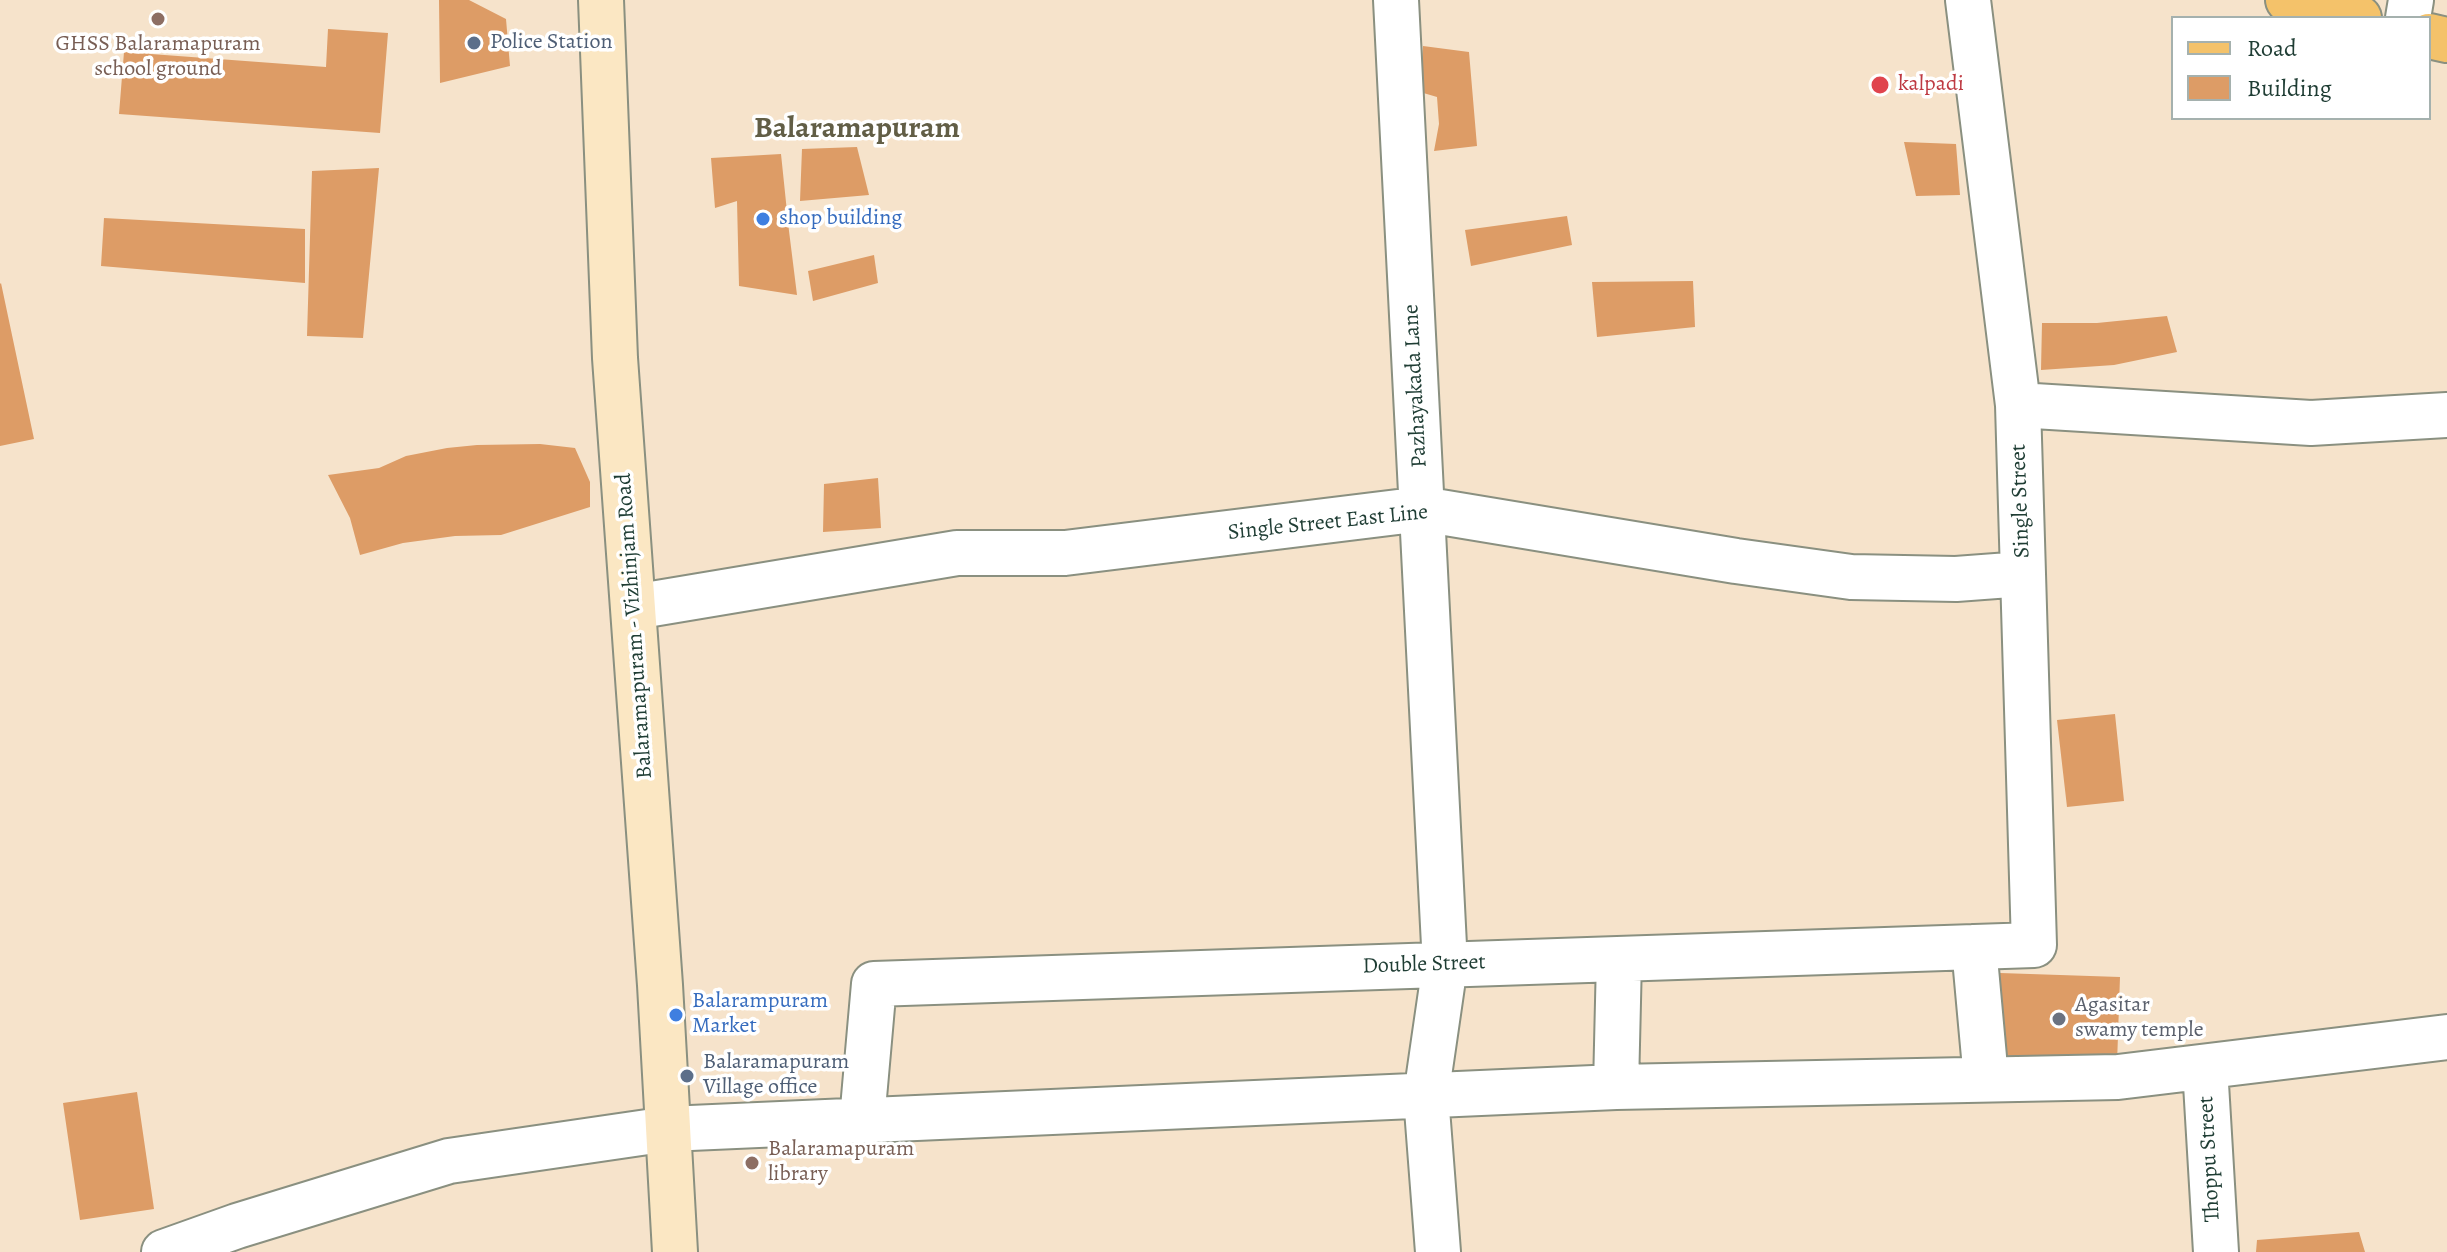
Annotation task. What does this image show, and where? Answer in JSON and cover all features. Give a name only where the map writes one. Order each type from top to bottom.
[{"type":"main road","name":"Balaramapuram - Vizhinjam Road","points":[[601,0],[615,358],[675,1252]]},
{"type":"main road","points":[[2288,0],[2351,16]]},
{"type":"street","name":"Pazhayakada Lane","points":[[1396,0],[1445,965],[1426,1096],[1438,1252]]},
{"type":"street","name":"Single Street","points":[[1968,0],[2018,405],[2034,945],[1974,947]]},
{"type":"street","points":[[2018,405],[2311,423],[2447,415]]},
{"type":"street","name":"Single Street East Line","points":[[634,607],[957,553],[1065,553],[1422,509],[1851,577],[1956,579],[2023,574]]},
{"type":"street","points":[[1974,947],[1986,1079]]},
{"type":"street","name":"Double Street","points":[[862,1120],[874,984],[1974,947]]},
{"type":"street","points":[[1616,1087],[1619,959]]},
{"type":"street","points":[[164,1252],[237,1226],[449,1161],[668,1129],[1616,1087],[2118,1077],[2447,1037]]},
{"type":"street","name":"Thoppu Street","points":[[2205,1067],[2216,1252]]},
{"type":"building","name":"Police Station","points":[[439,0],[469,0],[506,19],[510,66],[440,83]]},
{"type":"building","points":[[328,29],[388,33],[380,133],[119,114],[124,52],[326,67]]},
{"type":"building","points":[[1423,46],[1469,52],[1477,146],[1434,151],[1439,124],[1437,97],[1420,92]]},
{"type":"building","points":[[1904,142],[1956,144],[1960,195],[1916,196]]},
{"type":"building","points":[[857,147],[869,195],[800,201],[802,149]]},
{"type":"building","name":"shop building","points":[[781,154],[797,295],[739,286],[737,201],[715,208],[711,158]]},
{"type":"building","points":[[379,168],[363,338],[307,336],[312,171]]},
{"type":"building","points":[[1567,216],[1572,245],[1471,266],[1465,230]]},
{"type":"building","points":[[104,218],[305,229],[305,283],[101,266]]},
{"type":"building","name":"shop building","points":[[874,255],[878,283],[813,301],[808,271]]},
{"type":"building","points":[[1693,281],[1695,327],[1597,337],[1592,282]]},
{"type":"building","points":[[0,284],[34,439],[0,446]]},
{"type":"building","points":[[2167,316],[2177,352],[2114,365],[2041,370],[2042,323],[2097,323]]},
{"type":"building","points":[[540,444],[575,448],[590,482],[590,507],[501,535],[455,536],[403,543],[360,555],[350,518],[328,475],[379,468],[406,456],[447,448]]},
{"type":"building","points":[[878,478],[881,528],[823,532],[824,484]]},
{"type":"building","points":[[2115,714],[2124,801],[2067,807],[2057,720]]},
{"type":"building","name":"Agasitar swamy temple","points":[[2000,973],[2120,977],[2117,1064],[1997,1061]]},
{"type":"building","points":[[137,1092],[154,1209],[80,1220],[63,1103]]},
{"type":"building","points":[[2359,1232],[2365,1252],[2256,1252],[2257,1240]]},
{"type":"place","name":"GHSS Balaramapuram school ground","points":[[158,19]]},
{"type":"place","name":"Police Station","points":[[474,43]]},
{"type":"place","name":"kalpadi","points":[[1880,85]]},
{"type":"place","name":"shop building","points":[[763,219]]},
{"type":"place","name":"Balarampuram Market","points":[[676,1015]]},
{"type":"place","name":"Agasitar swamy temple","points":[[2059,1019]]},
{"type":"place","name":"Balaramapuram Village office","points":[[687,1076]]},
{"type":"place","name":"Balaramapuram library","points":[[752,1163]]},
{"type":"district","name":"Balaramapuram","points":[[857,130]]}]
